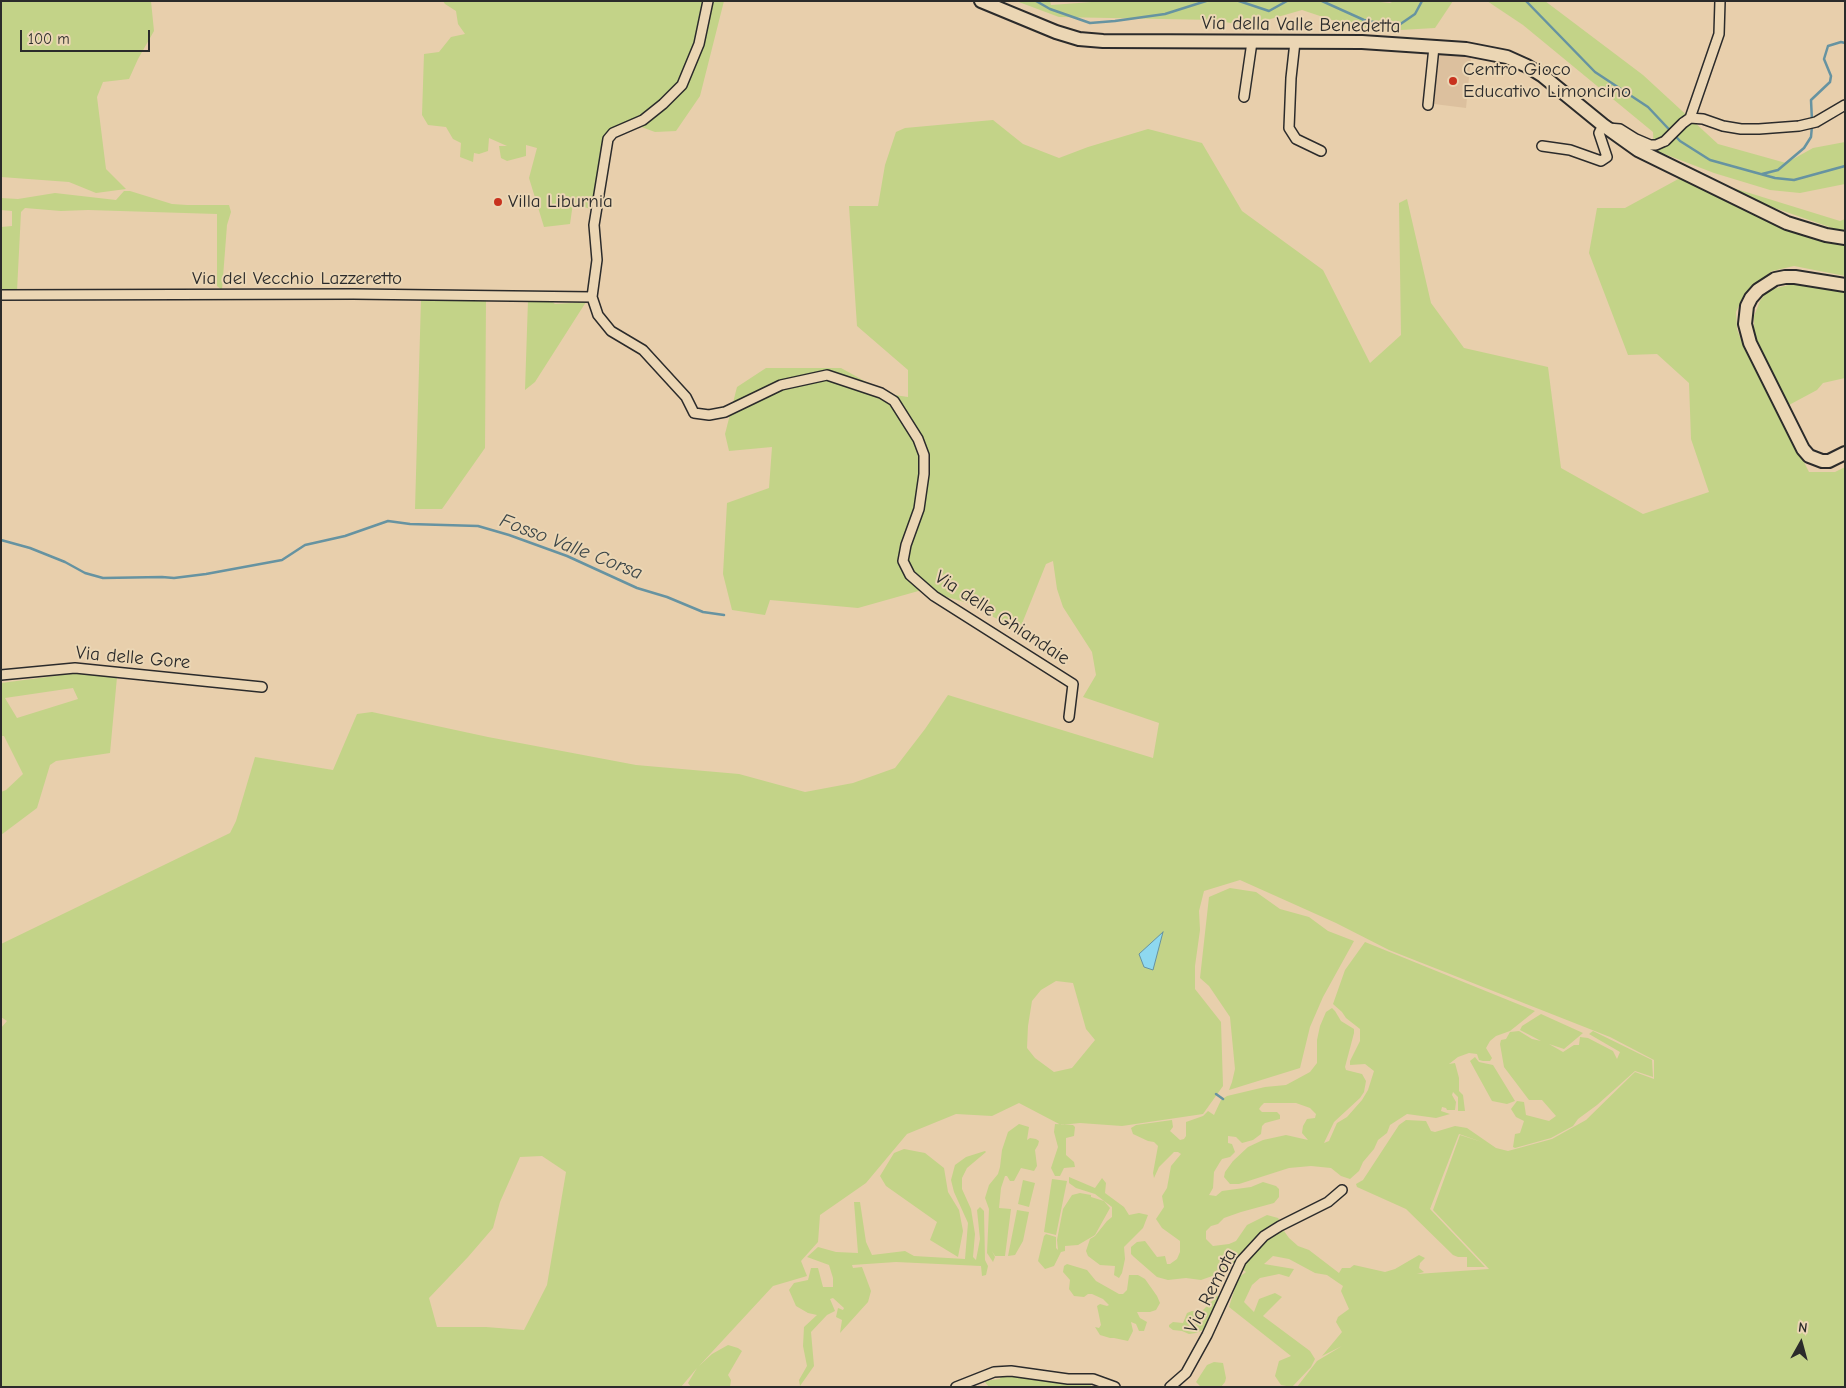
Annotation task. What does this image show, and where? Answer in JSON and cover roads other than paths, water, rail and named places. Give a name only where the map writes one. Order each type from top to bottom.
[{"type":"main road","name":"Via della Valle Benedetta","points":[[982,1],[1056,32],[1079,39],[1103,41],[1362,42],[1434,47],[1507,57],[1543,76],[1605,127],[1638,150],[1788,223],[1826,235],[1845,238]]},
{"type":"main road","points":[[1845,285],[1796,277],[1775,279],[1758,290],[1751,298],[1747,306],[1745,324],[1750,343],[1803,449],[1809,456],[1822,462],[1829,461],[1845,453]]},
{"type":"street","points":[[592,297],[597,260],[594,226],[608,139],[613,133],[643,120],[664,104],[682,85],[699,44],[708,1]]},
{"type":"street","points":[[1542,146],[1570,150],[1601,161],[1607,157],[1600,133],[1605,127],[1620,129],[1636,140],[1650,145],[1665,141],[1686,121],[1719,34],[1720,1]]},
{"type":"street","points":[[1244,97],[1252,42]]},
{"type":"street","points":[[1295,42],[1289,128],[1296,139],[1321,152]]},
{"type":"street","points":[[1428,105],[1434,47]]},
{"type":"street","points":[[1686,121],[1703,119],[1723,126],[1759,129],[1799,126],[1816,122],[1845,105]]},
{"type":"street","name":"Via del Vecchio Lazzeretto","points":[[1,295],[353,294],[592,297]]},
{"type":"street","name":"Via delle Ghiandaie","points":[[592,297],[598,315],[611,330],[643,350],[686,397],[694,413],[709,415],[725,412],[781,385],[827,375],[881,393],[894,401],[918,439],[924,455],[924,474],[919,509],[906,545],[904,562],[910,575],[934,596],[1073,684],[1069,717]]},
{"type":"street","name":"Via delle Gore","points":[[1,676],[76,668],[262,687]]},
{"type":"street","name":"Via Remota","points":[[1170,1387],[1186,1374],[1207,1336],[1241,1261],[1264,1236],[1328,1202],[1342,1190]]},
{"type":"street","points":[[956,1387],[994,1372],[1011,1371],[1068,1379],[1093,1379],[1115,1387]]},
{"type":"water","points":[[1163,932],[1153,970],[1144,967],[1139,954]]},
{"type":"waterway","points":[[1036,1],[1050,9],[1090,23],[1165,14],[1206,1]]},
{"type":"waterway","points":[[1239,1],[1269,11],[1287,1]]},
{"type":"waterway","points":[[1322,1],[1364,20],[1387,25],[1399,25],[1415,14],[1422,1]]},
{"type":"waterway","points":[[1526,1],[1595,72],[1648,107],[1680,141],[1710,160],[1775,178],[1794,180],[1845,166]]},
{"type":"waterway","points":[[1812,121],[1811,100],[1830,82],[1831,76],[1824,59],[1828,46],[1841,42],[1845,43]]},
{"type":"waterway","points":[[1762,174],[1778,170],[1804,148],[1811,137],[1812,126]]},
{"type":"waterway","name":"Fosso Valle Corsa","points":[[1,540],[30,548],[65,562],[85,573],[103,578],[174,578],[282,560],[305,545],[345,536],[388,521],[410,524],[478,526],[567,556],[637,588],[667,597],[703,612],[724,615]]},
{"type":"waterway","points":[[1216,1094],[1223,1099]]},
{"type":"place","name":"Centro Gioco Educativo Limoncino","points":[[1453,81]]},
{"type":"place","name":"Villa Liburnia","points":[[498,202]]}]
